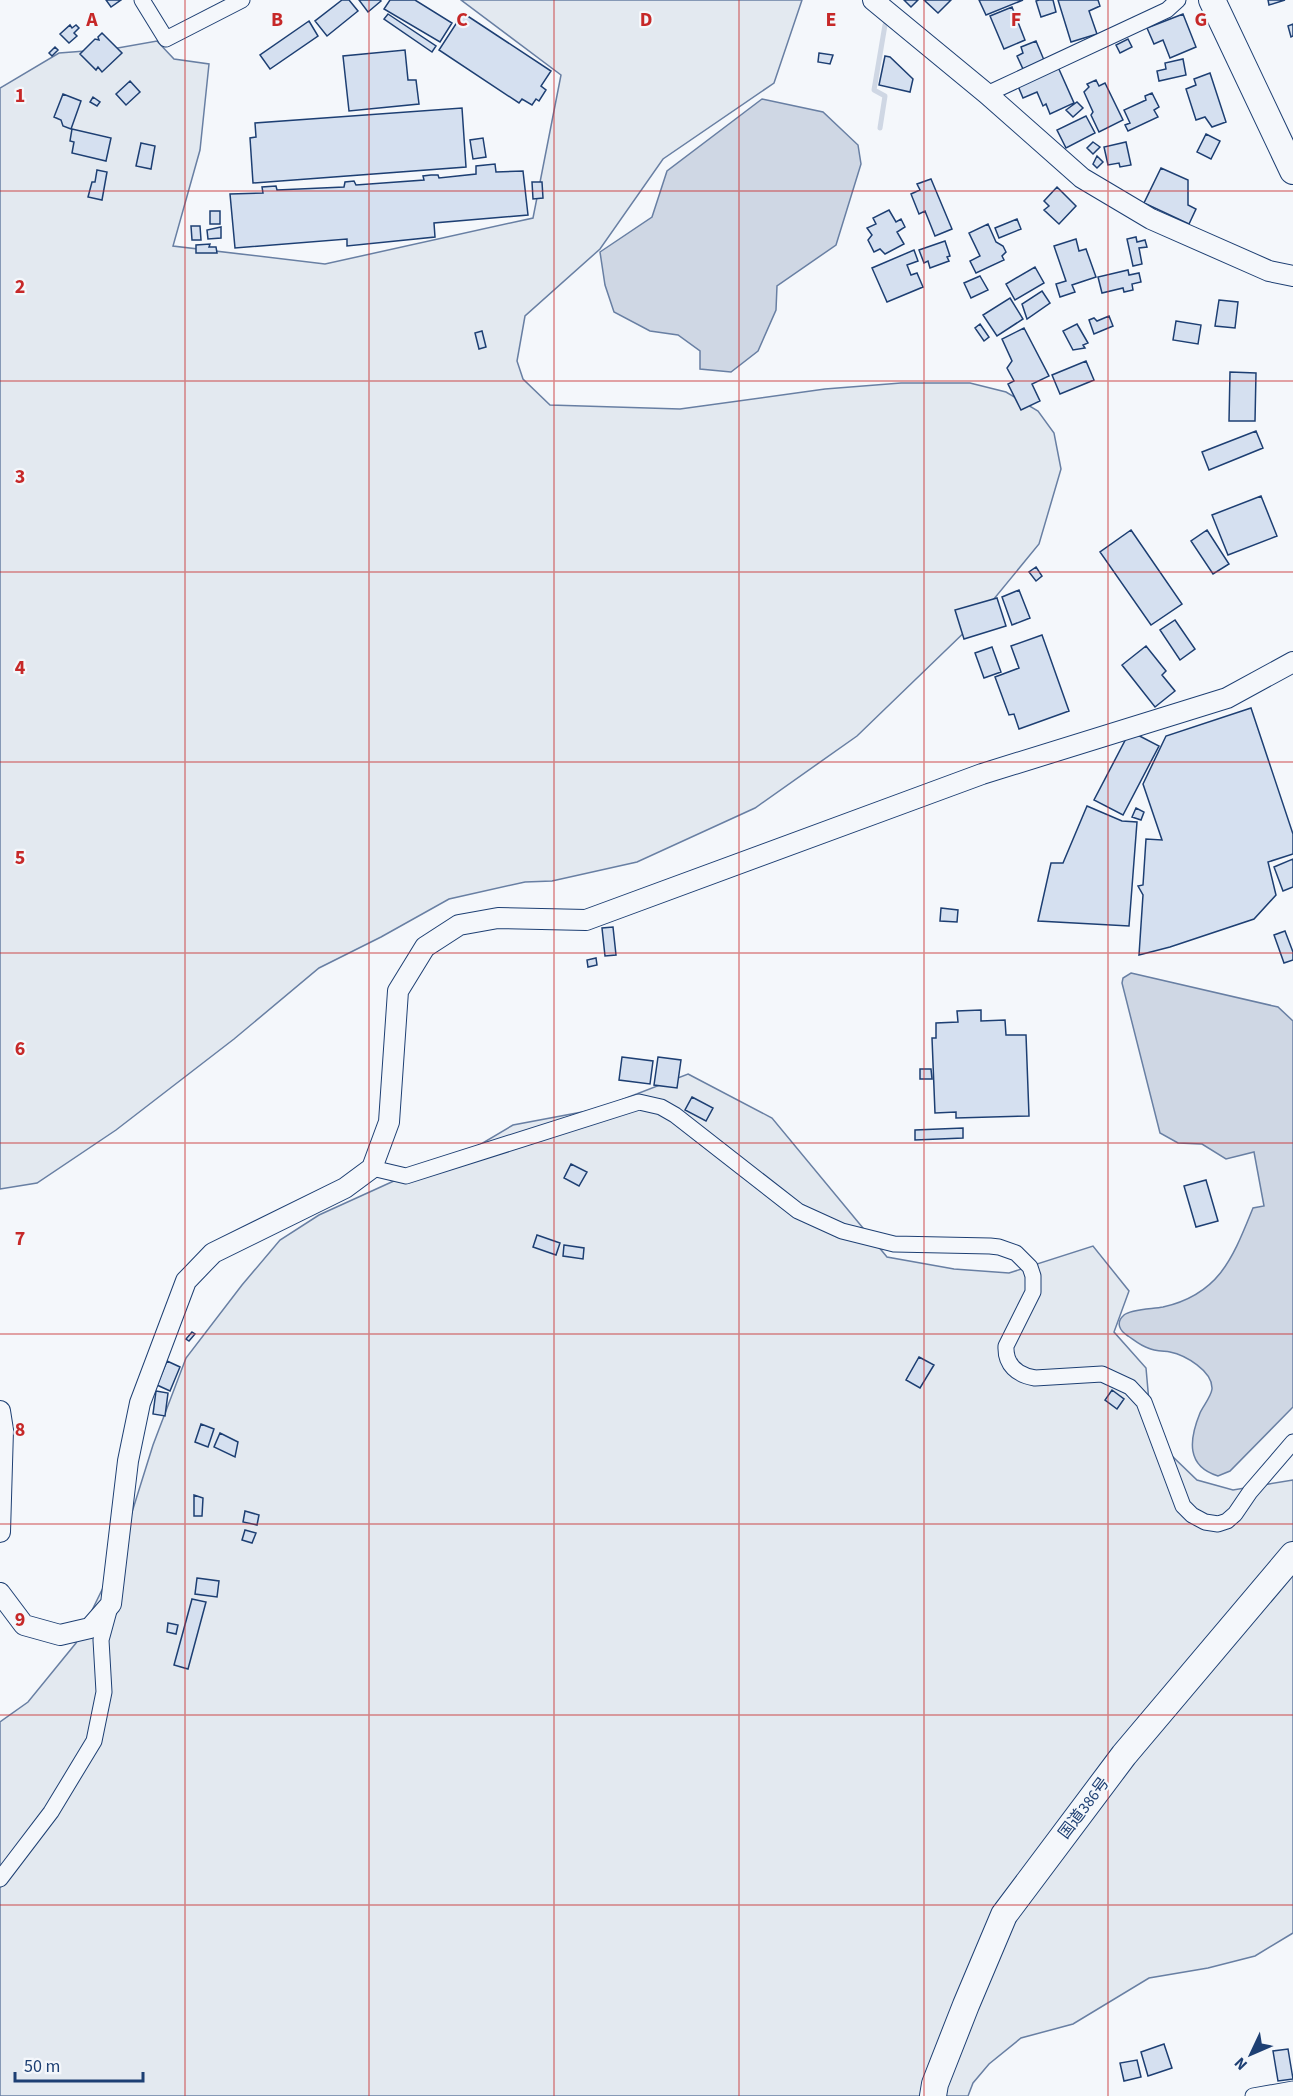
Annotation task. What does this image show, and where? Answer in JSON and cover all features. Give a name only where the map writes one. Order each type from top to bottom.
[{"type":"highway","points":[[1212,0],[1293,171]]},
{"type":"highway","name":"国道386号","points":[[933,2096],[935,2084],[966,2005],[1005,1915],[1124,1755],[1293,1555]]},
{"type":"street","points":[[141,0],[166,39],[242,0]]},
{"type":"street","points":[[873,0],[987,94],[1082,178],[1151,219],[1269,272],[1293,276]]},
{"type":"street","points":[[987,94],[1167,10],[1178,0]]},
{"type":"street","points":[[0,1879],[51,1812],[94,1742],[104,1692],[101,1640],[111,1604],[128,1461],[140,1403],[186,1281],[213,1253],[345,1188],[372,1168],[389,1122],[398,991],[425,947],[459,925],[498,918],[586,920],[982,774],[1227,698],[1293,662]]},
{"type":"street","points":[[372,1168],[406,1176],[639,1102],[650,1103],[675,1115],[798,1211],[842,1231],[894,1244],[999,1247],[1023,1258],[1034,1276],[1033,1292],[1006,1346],[1005,1356],[1010,1365],[1026,1377],[1102,1374],[1130,1387],[1144,1402],[1183,1506],[1198,1520],[1218,1524],[1227,1521],[1293,1442]]},
{"type":"street","points":[[0,1411],[3,1430],[0,1532]]},
{"type":"street","points":[[0,1593],[24,1624],[60,1635],[90,1628],[111,1604]]},
{"type":"street","points":[[1253,2096],[1293,2089]]},
{"type":"shaded area","points":[[461,0],[802,0],[774,83],[663,159],[600,249],[525,316],[517,361],[523,379],[550,405],[680,409],[825,389],[901,383],[970,383],[1006,392],[1038,411],[1054,433],[1061,469],[1039,544],[975,622],[857,736],[755,808],[637,862],[552,881],[525,882],[449,899],[319,968],[234,1039],[116,1130],[37,1183],[0,1189],[0,88],[59,53],[112,49],[157,41],[174,59],[209,64],[200,150],[173,246],[325,264],[533,218],[561,75]]},
{"type":"shaded area","points":[[762,99],[823,112],[858,145],[861,164],[836,245],[777,286],[776,310],[758,351],[731,372],[700,369],[700,351],[678,335],[650,331],[614,312],[605,285],[600,252],[652,217],[667,171]]},
{"type":"shaded area","points":[[1131,973],[1278,1007],[1293,1021],[1293,1407],[1230,1471],[1218,1476],[1200,1466],[1195,1459],[1192,1442],[1196,1423],[1212,1389],[1208,1376],[1197,1365],[1183,1357],[1145,1347],[1123,1332],[1119,1324],[1121,1318],[1127,1313],[1163,1307],[1182,1301],[1211,1283],[1231,1257],[1253,1208],[1264,1206],[1254,1152],[1226,1159],[1202,1144],[1178,1143],[1160,1133],[1122,983],[1123,978]]},
{"type":"shaded area","points":[[688,1074],[772,1118],[887,1257],[954,1269],[1009,1273],[1093,1246],[1129,1291],[1114,1332],[1146,1368],[1150,1413],[1170,1454],[1197,1480],[1233,1490],[1293,1480],[1293,1933],[1255,1956],[1208,1968],[1149,1978],[1073,2024],[1021,2038],[989,2064],[973,2083],[968,2096],[0,2096],[0,1722],[28,1702],[76,1643],[118,1557],[153,1445],[186,1358],[280,1240],[319,1215],[396,1180],[454,1160],[513,1125],[598,1109]]},
{"type":"building","points":[[106,0],[121,0],[111,7]]},
{"type":"building","points":[[342,0],[349,0],[358,11],[327,36],[315,21]]},
{"type":"building","points":[[359,0],[380,0],[381,1],[368,12]]},
{"type":"building","points":[[390,0],[415,0],[452,23],[440,42],[384,9]]},
{"type":"building","points":[[904,0],[918,0],[911,7]]},
{"type":"building","points":[[924,0],[951,0],[938,13]]},
{"type":"building","points":[[979,0],[1023,0],[986,15]]},
{"type":"building","points":[[1053,0],[1056,12],[1041,17],[1036,1]]},
{"type":"building","points":[[1058,0],[1098,0],[1100,6],[1089,11],[1097,34],[1071,42]]},
{"type":"building","points":[[1268,0],[1285,0],[1269,5]]},
{"type":"building","points":[[1012,7],[1025,40],[1004,49],[990,16]]},
{"type":"building","points":[[463,13],[551,71],[541,86],[546,90],[539,101],[536,99],[532,105],[522,99],[519,103],[439,50]]},
{"type":"building","points":[[388,14],[436,46],[432,52],[384,19]]},
{"type":"building","points":[[1183,14],[1196,47],[1170,58],[1163,40],[1154,44],[1147,28]]},
{"type":"building","points":[[309,21],[318,36],[270,69],[260,55]]},
{"type":"building","points":[[1293,24],[1293,36],[1291,37],[1288,26]]},
{"type":"building","points":[[70,25],[72,28],[76,25],[79,28],[74,33],[77,36],[69,43],[60,34]]},
{"type":"building","points":[[102,33],[122,53],[102,72],[98,67],[96,70],[80,54],[95,39],[99,40],[98,37]]},
{"type":"building","points":[[1128,39],[1132,47],[1120,53],[1116,45]]},
{"type":"building","points":[[1036,41],[1044,60],[1023,69],[1017,56],[1023,53],[1021,47]]},
{"type":"building","points":[[55,47],[58,50],[52,56],[49,53]]},
{"type":"building","points":[[405,50],[408,80],[416,80],[419,104],[349,111],[343,56]]},
{"type":"building","points":[[819,53],[833,55],[830,64],[818,62]]},
{"type":"building","points":[[885,56],[890,57],[913,79],[910,92],[879,85]]},
{"type":"building","points":[[1183,59],[1186,75],[1159,81],[1157,71],[1166,69],[1165,63]]},
{"type":"building","points":[[1058,67],[1074,103],[1050,114],[1046,104],[1043,106],[1037,92],[1023,98],[1018,86]]},
{"type":"building","points":[[1210,73],[1226,122],[1212,127],[1205,117],[1196,120],[1186,89],[1196,85],[1194,79]]},
{"type":"building","points":[[1096,80],[1099,86],[1105,83],[1123,120],[1099,132],[1084,92],[1089,87],[1087,84]]},
{"type":"building","points":[[130,81],[140,92],[126,105],[116,94]]},
{"type":"building","points":[[1152,93],[1159,107],[1154,110],[1158,117],[1128,131],[1125,125],[1130,123],[1124,110],[1146,100],[1145,96]]},
{"type":"building","points":[[63,94],[81,101],[71,129],[63,126],[61,120],[54,117]]},
{"type":"building","points":[[93,97],[100,102],[97,106],[90,102]]},
{"type":"building","points":[[1077,102],[1083,108],[1073,117],[1066,110]]},
{"type":"building","points":[[462,108],[466,167],[253,183],[250,138],[256,137],[255,123]]},
{"type":"building","points":[[1086,116],[1095,133],[1066,148],[1057,130]]},
{"type":"building","points":[[72,129],[111,138],[106,161],[72,153],[74,142],[70,141]]},
{"type":"building","points":[[1206,134],[1220,141],[1211,159],[1197,152]]},
{"type":"building","points":[[483,138],[486,157],[473,159],[470,140]]},
{"type":"building","points":[[1093,142],[1100,147],[1093,154],[1087,148]]},
{"type":"building","points":[[1126,142],[1131,165],[1120,167],[1119,163],[1108,165],[1104,147]]},
{"type":"building","points":[[141,143],[155,146],[151,169],[136,166]]},
{"type":"building","points":[[1097,156],[1103,162],[1097,168],[1093,164]]},
{"type":"building","points":[[495,164],[496,172],[523,171],[528,215],[434,223],[435,237],[347,246],[347,239],[235,248],[230,194],[263,193],[262,187],[276,186],[277,190],[344,187],[345,182],[354,181],[356,185],[424,180],[423,176],[431,175],[438,175],[439,178],[476,174],[476,166]]},
{"type":"building","points":[[1161,168],[1188,180],[1188,205],[1196,209],[1189,224],[1144,203]]},
{"type":"building","points":[[97,170],[107,172],[102,200],[88,197],[92,182],[95,182]]},
{"type":"building","points":[[931,179],[952,229],[935,236],[925,211],[919,214],[911,194],[920,190],[917,184]]},
{"type":"building","points":[[532,182],[542,182],[543,198],[533,199]]},
{"type":"building","points":[[1057,187],[1076,206],[1059,224],[1044,210],[1049,206],[1044,201]]},
{"type":"building","points":[[889,210],[896,222],[901,219],[905,227],[897,232],[904,244],[885,254],[880,249],[874,252],[868,240],[872,235],[867,228],[876,224],[873,218]]},
{"type":"building","points":[[210,211],[220,211],[220,224],[210,224]]},
{"type":"building","points":[[1017,219],[1021,229],[999,238],[995,228]]},
{"type":"building","points":[[988,224],[996,242],[1003,246],[1006,252],[1002,256],[1004,260],[976,273],[970,261],[980,256],[969,233]]},
{"type":"building","points":[[191,226],[200,226],[201,240],[192,240]]},
{"type":"building","points":[[221,227],[221,238],[208,239],[207,230]]},
{"type":"building","points":[[1136,237],[1137,242],[1145,240],[1147,247],[1139,248],[1142,264],[1133,266],[1127,239]]},
{"type":"building","points":[[1076,239],[1079,251],[1086,249],[1096,277],[1072,285],[1075,292],[1060,297],[1056,284],[1066,281],[1054,246]]},
{"type":"building","points":[[945,241],[950,256],[947,257],[949,261],[930,268],[928,261],[924,263],[919,250]]},
{"type":"building","points":[[210,244],[209,247],[216,247],[217,253],[196,253],[196,245]]},
{"type":"building","points":[[914,250],[918,261],[907,265],[911,275],[917,273],[923,287],[887,302],[872,268]]},
{"type":"building","points":[[1035,267],[1044,283],[1015,300],[1006,284]]},
{"type":"building","points":[[1128,270],[1129,275],[1139,273],[1141,282],[1132,284],[1133,290],[1124,292],[1123,288],[1102,293],[1098,277]]},
{"type":"building","points":[[980,276],[988,290],[971,298],[964,283]]},
{"type":"building","points":[[1042,291],[1050,303],[1027,319],[1022,304]]},
{"type":"building","points":[[1010,298],[1023,319],[997,336],[983,315]]},
{"type":"building","points":[[1219,300],[1238,302],[1235,328],[1215,326]]},
{"type":"building","points":[[1109,316],[1113,326],[1094,334],[1089,320],[1094,318],[1097,321]]},
{"type":"building","points":[[1176,321],[1201,325],[1198,344],[1173,340]]},
{"type":"building","points":[[980,324],[989,337],[984,341],[975,328]]},
{"type":"building","points":[[1077,324],[1088,343],[1083,345],[1085,348],[1073,350],[1063,331]]},
{"type":"building","points":[[1024,328],[1049,376],[1032,384],[1040,401],[1021,410],[1008,384],[1014,381],[1007,368],[1012,361],[1002,339]]},
{"type":"building","points":[[482,331],[486,347],[479,349],[475,333]]},
{"type":"building","points":[[1086,361],[1094,380],[1060,394],[1052,375]]},
{"type":"building","points":[[1230,372],[1256,373],[1255,421],[1229,421]]},
{"type":"building","points":[[1256,431],[1263,448],[1209,470],[1202,452]]},
{"type":"building","points":[[1261,496],[1277,536],[1228,555],[1212,515]]},
{"type":"building","points":[[1131,530],[1182,604],[1151,625],[1100,552]]},
{"type":"building","points":[[1207,530],[1229,564],[1213,574],[1191,541]]},
{"type":"building","points":[[1036,567],[1042,576],[1036,581],[1029,572]]},
{"type":"building","points":[[1019,590],[1030,618],[1012,625],[1002,597]]},
{"type":"building","points":[[997,598],[1006,626],[964,639],[955,610]]},
{"type":"building","points":[[1175,620],[1195,649],[1180,660],[1160,630]]},
{"type":"building","points":[[1042,635],[1069,711],[1019,729],[1014,714],[1009,715],[995,677],[1019,668],[1011,646]]},
{"type":"building","points":[[1146,646],[1166,671],[1162,675],[1175,691],[1155,707],[1122,665]]},
{"type":"building","points":[[992,647],[1001,672],[984,678],[975,653]]},
{"type":"building","points":[[1251,708],[1293,834],[1293,854],[1268,862],[1276,895],[1254,919],[1139,955],[1143,895],[1138,886],[1143,885],[1146,839],[1162,840],[1143,784],[1166,736]]},
{"type":"building","points":[[1130,731],[1159,746],[1123,815],[1094,800]]},
{"type":"building","points":[[1087,806],[1122,821],[1137,822],[1129,926],[1038,921],[1051,863],[1063,863]]},
{"type":"building","points":[[1136,808],[1144,812],[1141,820],[1132,817]]},
{"type":"building","points":[[1293,859],[1293,887],[1283,891],[1274,867]]},
{"type":"building","points":[[941,908],[958,910],[957,922],[940,921]]},
{"type":"building","points":[[613,927],[616,955],[605,956],[602,928]]},
{"type":"building","points":[[1285,931],[1293,952],[1293,960],[1284,963],[1274,935]]},
{"type":"building","points":[[596,958],[597,965],[588,967],[587,960]]},
{"type":"building","points":[[981,1010],[981,1021],[1005,1020],[1006,1035],[1026,1035],[1029,1116],[956,1118],[956,1112],[935,1113],[932,1038],[936,1038],[936,1023],[958,1022],[957,1011]]},
{"type":"building","points":[[622,1057],[653,1061],[650,1084],[619,1080]]},
{"type":"building","points":[[658,1057],[681,1060],[677,1088],[654,1085]]},
{"type":"building","points":[[920,1069],[931,1069],[932,1079],[920,1079]]},
{"type":"building","points":[[692,1097],[713,1108],[706,1121],[685,1110]]},
{"type":"building","points":[[963,1128],[963,1138],[915,1140],[915,1130]]},
{"type":"building","points":[[571,1164],[587,1172],[579,1186],[564,1178]]},
{"type":"building","points":[[1206,1180],[1218,1221],[1196,1227],[1184,1186]]},
{"type":"building","points":[[537,1235],[560,1243],[556,1255],[533,1247]]},
{"type":"building","points":[[564,1245],[584,1248],[583,1259],[563,1256]]},
{"type":"building","points":[[192,1332],[195,1334],[189,1341],[186,1339]]},
{"type":"building","points":[[919,1357],[934,1365],[920,1388],[906,1380]]},
{"type":"building","points":[[167,1361],[180,1367],[170,1391],[157,1385]]},
{"type":"building","points":[[1112,1390],[1124,1399],[1117,1409],[1105,1400]]},
{"type":"building","points":[[156,1391],[168,1393],[165,1416],[153,1414]]},
{"type":"building","points":[[201,1424],[214,1429],[208,1447],[195,1442]]},
{"type":"building","points":[[220,1433],[238,1442],[235,1457],[214,1447]]},
{"type":"building","points":[[194,1495],[203,1498],[202,1516],[194,1516]]},
{"type":"building","points":[[245,1511],[259,1515],[257,1525],[243,1522]]},
{"type":"building","points":[[245,1530],[256,1533],[252,1543],[242,1540]]},
{"type":"building","points":[[197,1578],[219,1581],[217,1597],[195,1594]]},
{"type":"building","points":[[192,1599],[206,1602],[188,1669],[174,1665]]},
{"type":"building","points":[[168,1623],[178,1625],[176,1634],[167,1632]]},
{"type":"building","points":[[1164,2044],[1172,2068],[1148,2076],[1141,2052]]},
{"type":"building","points":[[1288,2049],[1293,2079],[1278,2081],[1273,2051]]},
{"type":"building","points":[[1137,2060],[1141,2077],[1124,2081],[1120,2063]]},
{"type":"waterway","points":[[880,128],[885,96],[874,90],[885,25]]}]
